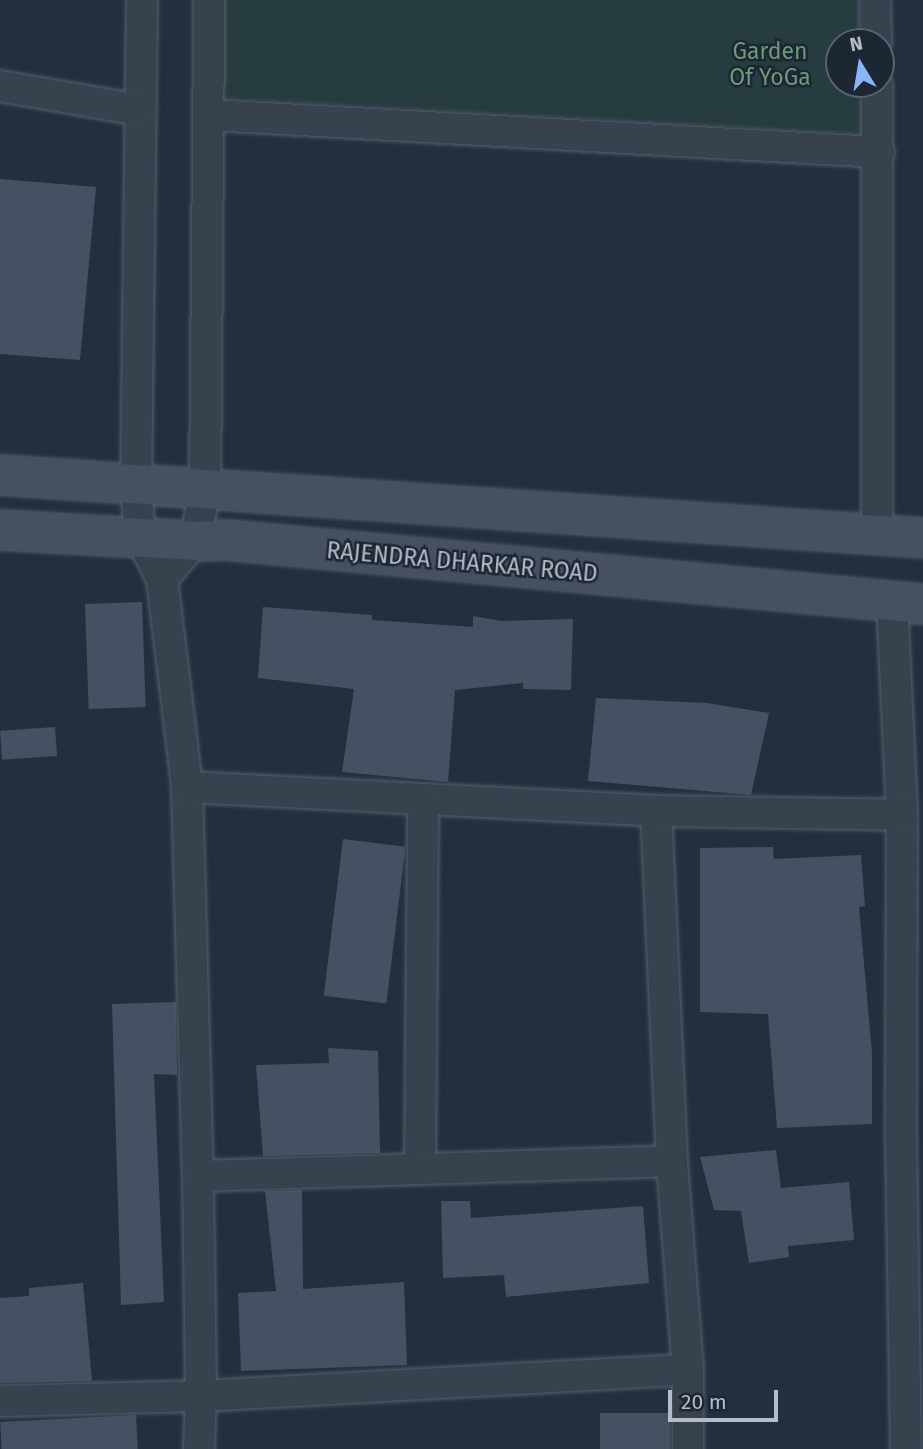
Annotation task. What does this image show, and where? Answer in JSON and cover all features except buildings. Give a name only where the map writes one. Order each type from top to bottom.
[{"type":"main road","points":[[0,475],[923,538]]},
{"type":"main road","name":"RAJENDRA DHARKAR ROAD","points":[[0,530],[195,541],[226,540],[908,603]]},
{"type":"street","points":[[142,0],[136,485],[140,536],[162,579],[187,787],[198,1176],[201,1396],[199,1449]]},
{"type":"street","points":[[162,579],[195,541],[205,490],[209,0]]},
{"type":"street","points":[[875,0],[876,28]]},
{"type":"street","points":[[0,86],[139,110]]},
{"type":"street","points":[[877,98],[877,535]]},
{"type":"street","points":[[210,115],[879,152]]},
{"type":"street","points":[[906,1449],[901,1137],[902,814],[908,603]]},
{"type":"street","points":[[187,787],[656,811],[902,814]]},
{"type":"street","points":[[420,1169],[423,799]]},
{"type":"street","points":[[656,811],[672,1161],[688,1370],[688,1449]]},
{"type":"street","points":[[198,1176],[672,1161]]},
{"type":"street","points":[[0,1401],[201,1396],[688,1370]]},
{"type":"green space","name":"Garden Of YoGa","points":[[222,0],[858,0],[859,28],[825,28],[825,98],[862,98],[863,134],[224,98]]}]
